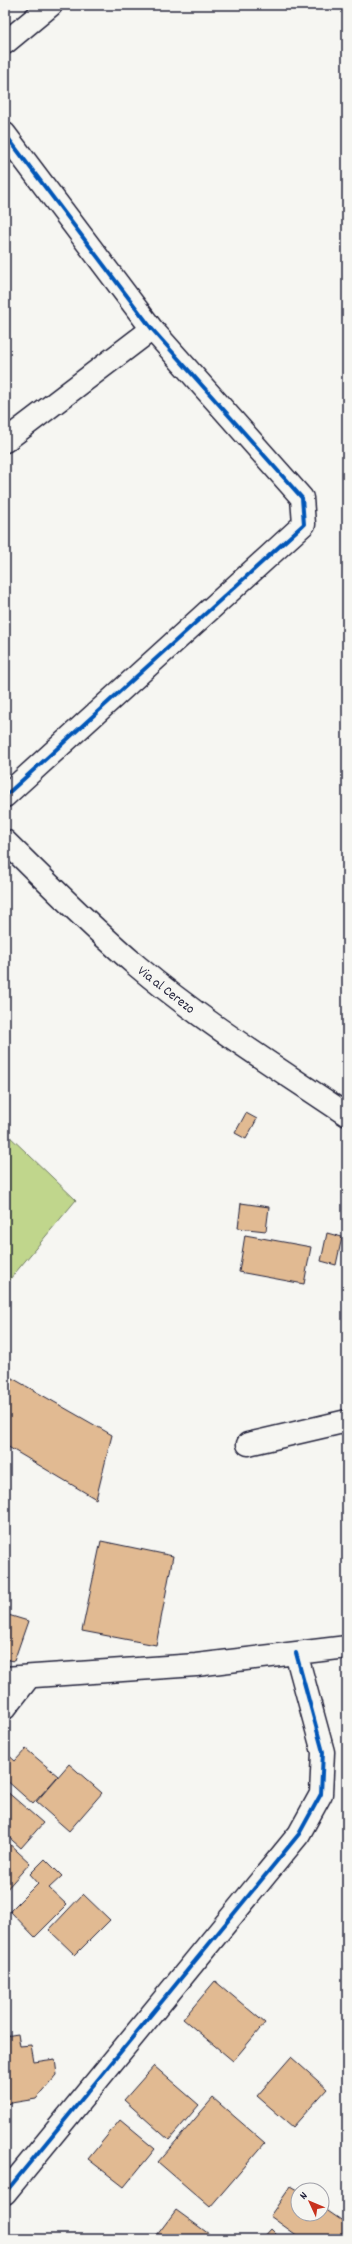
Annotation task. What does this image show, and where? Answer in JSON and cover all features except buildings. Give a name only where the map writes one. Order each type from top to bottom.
[{"type":"street","points":[[5,43],[51,5]]},
{"type":"street","points":[[5,134],[152,329],[302,498],[304,524],[5,796]]},
{"type":"street","points":[[5,441],[152,329]]},
{"type":"street","name":"Via al Cerezo","points":[[5,841],[74,908],[138,966],[211,1022],[347,1115]]},
{"type":"street","points":[[248,1444],[347,1421]]},
{"type":"street","points":[[5,1678],[29,1678],[196,1665],[347,1647]]},
{"type":"street","points":[[5,2193],[299,1834],[321,1794],[323,1752],[296,1653]]},
{"type":"street","points":[[5,1708],[29,1678]]},
{"type":"green space","points":[[5,1132],[76,1200],[5,1285]]},
{"type":"cycle path","points":[[5,134],[152,329],[302,498],[304,524],[5,796]]},
{"type":"cycle path","points":[[5,2193],[299,1834],[321,1794],[323,1752],[296,1653]]}]
